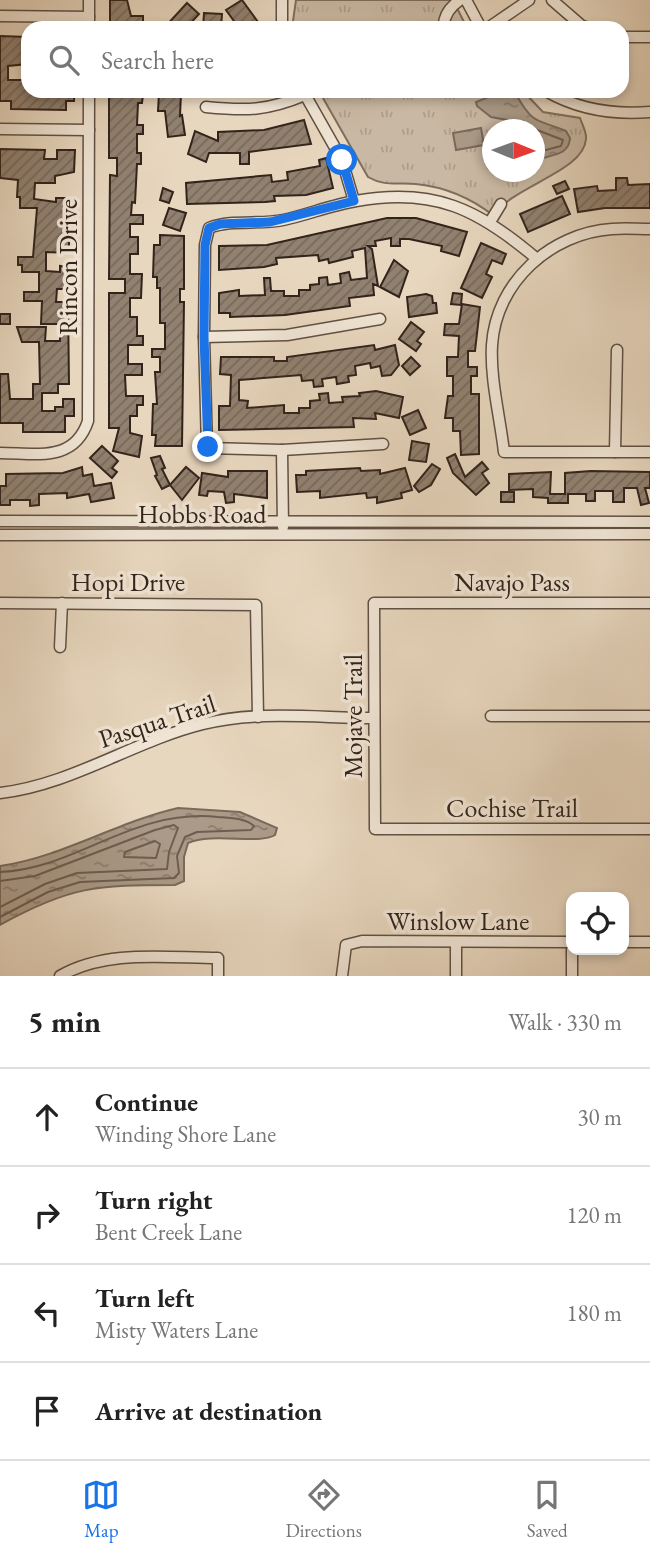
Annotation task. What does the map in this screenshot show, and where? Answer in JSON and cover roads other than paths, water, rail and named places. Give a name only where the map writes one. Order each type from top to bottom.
[{"type":"street","points":[[89,0],[89,21]]},
{"type":"street","points":[[282,0],[282,21]]},
{"type":"street","points":[[443,21],[452,5],[460,0]]},
{"type":"street","points":[[466,0],[477,21]]},
{"type":"street","points":[[498,21],[529,0]]},
{"type":"street","points":[[552,0],[576,21]]},
{"type":"street","points":[[0,16],[89,17]]},
{"type":"street","points":[[629,37],[650,37]]},
{"type":"street","name":"Rincon Drive","points":[[0,453],[60,452],[79,441],[88,421],[89,98]]},
{"type":"street","points":[[206,107],[246,111],[273,108],[294,98]]},
{"type":"street","points":[[307,98],[342,160],[354,201]]},
{"type":"street","points":[[564,98],[592,110],[627,114],[650,112]]},
{"type":"street","points":[[0,129],[89,130]]},
{"type":"street","points":[[383,444],[282,450],[208,447],[204,337],[205,245],[209,228],[220,224],[270,222],[354,201],[406,196],[460,207],[490,222],[537,259]]},
{"type":"street","points":[[490,222],[501,204]]},
{"type":"street","points":[[650,229],[611,229],[574,237],[537,259],[527,267],[505,297],[492,346],[504,452],[650,452]]},
{"type":"street","points":[[204,337],[287,335],[380,319]]},
{"type":"street","points":[[615,452],[617,350]]},
{"type":"street","points":[[282,450],[282,536]]},
{"type":"street","points":[[404,521],[404,534]]},
{"type":"street","name":"Hobbs Road","points":[[0,522],[650,522]]},
{"type":"street","name":"Hobbs Road","points":[[0,535],[650,534]]},
{"type":"street","name":"Hopi Drive","points":[[0,603],[256,605],[258,717]]},
{"type":"street","points":[[60,647],[62,603]]},
{"type":"street","name":"Navajo Pass","points":[[374,603],[650,603]]},
{"type":"street","name":"Mojave Trail","points":[[374,603],[375,829]]},
{"type":"street","points":[[491,716],[650,716]]},
{"type":"street","name":"Pasqua Trail","points":[[0,793],[36,786],[204,723],[258,717],[374,718]]},
{"type":"street","name":"Cochise Trail","points":[[375,829],[650,829]]},
{"type":"street","name":"Winslow Lane","points":[[342,976],[346,944],[362,941],[566,942]]},
{"type":"street","points":[[456,942],[456,976]]},
{"type":"street","points":[[629,942],[650,942]]},
{"type":"street","points":[[572,955],[572,976]]},
{"type":"street","points":[[60,976],[94,961],[114,958],[218,958],[218,976]]},
{"type":"water","points":[[486,98],[518,98],[536,119],[491,117],[477,106],[476,102]]},
{"type":"water","points":[[545,123],[566,131],[570,138],[566,149],[545,158]]},
{"type":"water","points":[[481,128],[482,145],[456,150],[453,133]]},
{"type":"water","points":[[178,808],[240,812],[277,828],[275,835],[267,838],[210,839],[188,843],[184,857],[184,881],[175,885],[84,890],[46,902],[0,925],[0,866],[45,855]]}]
